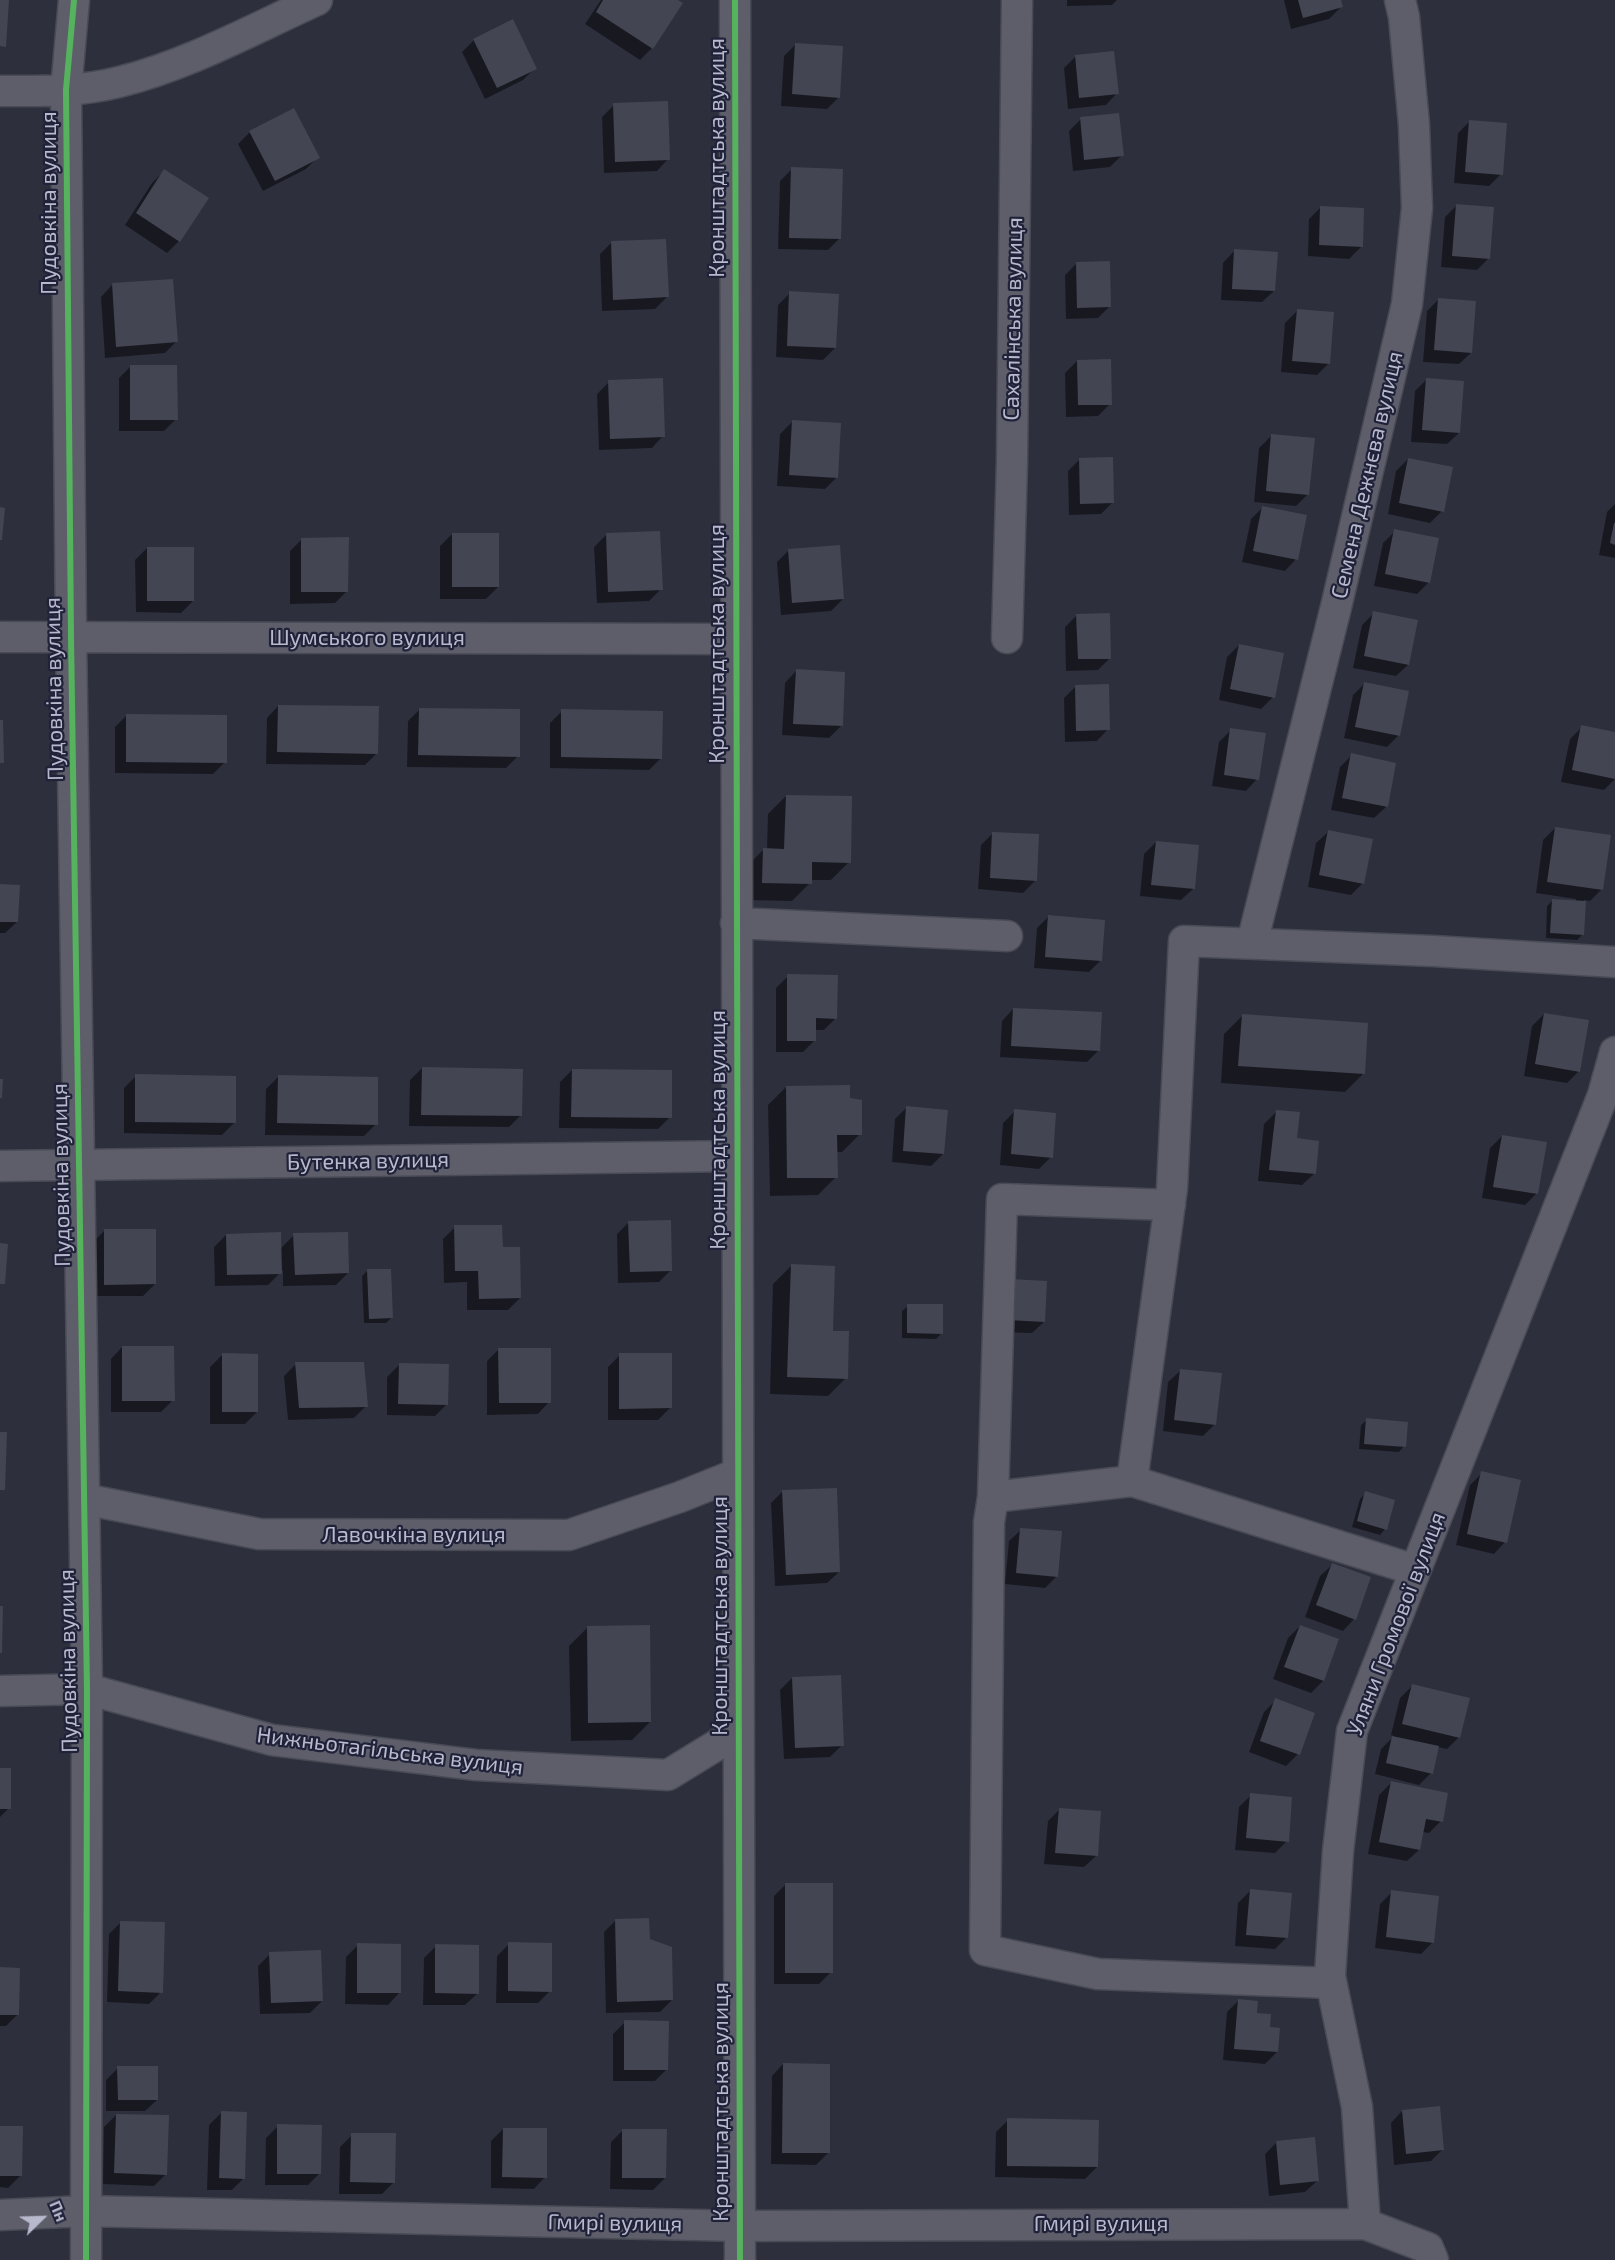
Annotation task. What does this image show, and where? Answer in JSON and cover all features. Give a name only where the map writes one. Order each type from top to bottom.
[{"type":"street","name":"Пудовкіна вулиця","points":[[74,0],[66,90],[71,637],[87,1689],[87,2260]]},
{"type":"street","points":[[0,91],[66,90],[118,82],[180,62],[318,0]]},
{"type":"street","name":"Кронштадтська вулиця","points":[[735,0],[740,2260]]},
{"type":"street","name":"Сахалінська вулиця","points":[[1007,638],[1012,461],[1017,0]]},
{"type":"street","name":"Семена Дежнєва вулиця","points":[[1252,943],[1336,607],[1407,304],[1417,208],[1414,125],[1404,17],[1400,0]]},
{"type":"street","name":"Шумського вулиця","points":[[0,637],[735,639]]},
{"type":"street","points":[[736,923],[1007,936]]},
{"type":"street","points":[[1132,1481],[1170,1205],[1184,941],[1445,951],[1615,962]]},
{"type":"street","name":"Уляни Громової вулиця","points":[[1365,2224],[1357,2107],[1331,1983],[1338,1851],[1352,1731],[1603,1095],[1615,1052]]},
{"type":"street","name":"Бутенка вулиця","points":[[0,1166],[736,1156]]},
{"type":"street","points":[[1170,1205],[1002,1199],[993,1497],[989,1522],[985,1950],[1098,1974],[1331,1983]]},
{"type":"street","name":"Лавочкіна вулиця","points":[[84,1499],[259,1534],[569,1535],[680,1497],[737,1474]]},
{"type":"street","points":[[993,1497],[1132,1481],[1415,1570]]},
{"type":"street","name":"Нижньотагільська вулиця","points":[[0,1691],[87,1689],[272,1740],[476,1765],[668,1775],[738,1732]]},
{"type":"street","name":"Гмирі вулиця","points":[[0,2215],[86,2211],[740,2226],[1365,2224],[1428,2248],[1433,2260]]},
{"type":"building","points":[[0,0],[9,0],[6,47],[0,46]]},
{"type":"building","points":[[603,0],[678,0],[683,3],[653,49],[596,12]]},
{"type":"building","points":[[1298,0],[1341,0],[1343,7],[1303,18]]},
{"type":"building","points":[[513,19],[537,69],[497,88],[473,39]]},
{"type":"building","points":[[795,43],[843,46],[840,98],[792,94]]},
{"type":"building","points":[[1114,51],[1119,94],[1079,98],[1075,55]]},
{"type":"building","points":[[668,101],[670,160],[615,162],[613,103]]},
{"type":"building","points":[[294,108],[320,158],[275,181],[249,131]]},
{"type":"building","points":[[1119,113],[1124,156],[1084,160],[1080,117]]},
{"type":"building","points":[[1469,120],[1507,123],[1503,175],[1465,172]]},
{"type":"building","points":[[791,167],[843,169],[841,239],[789,238]]},
{"type":"building","points":[[164,169],[209,198],[180,242],[136,213]]},
{"type":"building","points":[[1456,204],[1494,207],[1490,259],[1452,256]]},
{"type":"building","points":[[1320,206],[1364,208],[1363,247],[1319,245]]},
{"type":"building","points":[[666,239],[669,297],[613,300],[611,241]]},
{"type":"building","points":[[1234,249],[1278,252],[1275,291],[1232,289]]},
{"type":"building","points":[[1110,261],[1111,307],[1077,308],[1076,262]]},
{"type":"building","points":[[173,279],[178,342],[116,347],[112,283]]},
{"type":"building","points":[[789,291],[839,294],[836,348],[787,346]]},
{"type":"building","points":[[1438,298],[1476,301],[1472,353],[1434,350]]},
{"type":"building","points":[[1297,309],[1334,312],[1330,364],[1292,361]]},
{"type":"building","points":[[1111,359],[1112,405],[1078,405],[1077,360]]},
{"type":"building","points":[[130,365],[177,365],[178,420],[130,420]]},
{"type":"building","points":[[663,378],[665,437],[610,439],[608,380]]},
{"type":"building","points":[[1426,378],[1464,381],[1460,433],[1422,430]]},
{"type":"building","points":[[792,420],[841,423],[838,478],[789,475]]},
{"type":"building","points":[[1271,434],[1315,438],[1309,495],[1266,491]]},
{"type":"building","points":[[1113,457],[1114,503],[1080,504],[1079,458]]},
{"type":"building","points":[[1408,458],[1453,467],[1444,512],[1399,503]]},
{"type":"building","points":[[1262,506],[1307,515],[1298,560],[1253,551]]},
{"type":"building","points":[[0,507],[5,508],[2,540],[0,540]]},
{"type":"building","points":[[1615,523],[1615,545],[1610,543]]},
{"type":"building","points":[[1394,529],[1439,538],[1430,583],[1385,574]]},
{"type":"building","points":[[660,531],[663,590],[608,592],[606,533]]},
{"type":"building","points":[[452,533],[499,533],[499,587],[452,587]]},
{"type":"building","points":[[349,537],[348,592],[301,592],[301,538]]},
{"type":"building","points":[[840,545],[844,599],[792,603],[788,549]]},
{"type":"building","points":[[147,547],[194,547],[194,601],[147,601]]},
{"type":"building","points":[[1373,611],[1418,620],[1409,665],[1364,656]]},
{"type":"building","points":[[1110,613],[1111,659],[1078,659],[1076,614]]},
{"type":"building","points":[[1239,644],[1284,653],[1275,698],[1230,689]]},
{"type":"building","points":[[796,669],[845,672],[843,726],[793,724]]},
{"type":"building","points":[[1364,682],[1409,691],[1400,736],[1355,727]]},
{"type":"building","points":[[1109,684],[1110,730],[1076,731],[1075,685]]},
{"type":"building","points":[[278,705],[379,706],[378,754],[277,752]]},
{"type":"building","points":[[419,708],[520,709],[520,757],[418,755]]},
{"type":"building","points":[[561,709],[663,711],[662,759],[561,757]]},
{"type":"building","points":[[126,714],[227,715],[227,763],[126,762]]},
{"type":"building","points":[[0,720],[3,720],[4,763],[0,763]]},
{"type":"building","points":[[1581,725],[1615,732],[1615,779],[1572,770]]},
{"type":"building","points":[[1230,728],[1266,733],[1259,780],[1224,775]]},
{"type":"building","points":[[1351,753],[1396,763],[1388,807],[1342,798]]},
{"type":"building","points":[[786,795],[852,796],[851,863],[812,862],[812,884],[762,883],[763,848],[784,849]]},
{"type":"building","points":[[1555,827],[1611,835],[1603,890],[1547,882]]},
{"type":"building","points":[[1328,830],[1373,839],[1364,884],[1319,875]]},
{"type":"building","points":[[992,832],[1039,834],[1037,881],[990,878]]},
{"type":"building","points":[[1156,841],[1199,845],[1195,889],[1151,885]]},
{"type":"building","points":[[0,884],[20,885],[18,922],[0,922]]},
{"type":"building","points":[[1552,899],[1586,901],[1584,935],[1550,933]]},
{"type":"building","points":[[1048,915],[1105,920],[1102,961],[1045,957]]},
{"type":"building","points":[[787,974],[838,975],[837,1019],[816,1018],[816,1041],[787,1041]]},
{"type":"building","points":[[1013,1008],[1102,1012],[1100,1051],[1011,1046]]},
{"type":"building","points":[[1544,1013],[1589,1020],[1580,1072],[1535,1064]]},
{"type":"building","points":[[1242,1014],[1368,1023],[1365,1074],[1238,1066]]},
{"type":"building","points":[[422,1067],[523,1069],[522,1116],[421,1115]]},
{"type":"building","points":[[572,1069],[672,1070],[672,1118],[571,1117]]},
{"type":"building","points":[[135,1074],[236,1076],[236,1123],[135,1122]]},
{"type":"building","points":[[278,1075],[378,1077],[378,1125],[277,1123]]},
{"type":"building","points":[[0,1079],[3,1079],[2,1098],[0,1098]]},
{"type":"building","points":[[850,1085],[850,1098],[862,1100],[862,1135],[837,1135],[838,1178],[787,1178],[786,1086]]},
{"type":"building","points":[[906,1106],[948,1110],[944,1154],[903,1151]]},
{"type":"building","points":[[1014,1109],[1056,1113],[1053,1158],[1011,1154]]},
{"type":"building","points":[[1276,1110],[1300,1112],[1297,1138],[1319,1141],[1316,1174],[1269,1170]]},
{"type":"building","points":[[1502,1135],[1547,1142],[1538,1194],[1493,1187]]},
{"type":"building","points":[[671,1220],[672,1271],[630,1272],[628,1221]]},
{"type":"building","points":[[454,1225],[502,1225],[503,1247],[520,1247],[521,1298],[479,1299],[478,1271],[455,1271]]},
{"type":"building","points":[[104,1229],[156,1229],[156,1284],[104,1285]]},
{"type":"building","points":[[281,1232],[282,1274],[227,1275],[226,1234]]},
{"type":"building","points":[[348,1232],[349,1273],[295,1275],[293,1233]]},
{"type":"building","points":[[0,1243],[8,1244],[5,1284],[0,1284]]},
{"type":"building","points":[[791,1264],[835,1266],[833,1331],[849,1331],[848,1379],[787,1377]]},
{"type":"building","points":[[367,1269],[391,1269],[393,1318],[369,1319]]},
{"type":"building","points":[[1010,1279],[1047,1281],[1045,1322],[1008,1320]]},
{"type":"building","points":[[907,1304],[943,1304],[943,1334],[907,1333]]},
{"type":"building","points":[[122,1346],[174,1346],[175,1401],[122,1401]]},
{"type":"building","points":[[498,1348],[551,1348],[551,1403],[499,1403]]},
{"type":"building","points":[[222,1353],[258,1354],[258,1412],[222,1412]]},
{"type":"building","points":[[619,1353],[672,1353],[672,1408],[619,1409]]},
{"type":"building","points":[[295,1362],[364,1362],[368,1407],[299,1408]]},
{"type":"building","points":[[399,1363],[449,1364],[448,1405],[398,1404]]},
{"type":"building","points":[[1180,1369],[1222,1373],[1216,1425],[1174,1420]]},
{"type":"building","points":[[1366,1418],[1408,1422],[1406,1447],[1364,1444]]},
{"type":"building","points":[[0,1432],[7,1432],[5,1490],[0,1490]]},
{"type":"building","points":[[1481,1471],[1521,1480],[1507,1543],[1467,1534]]},
{"type":"building","points":[[837,1488],[840,1572],[786,1575],[782,1490]]},
{"type":"building","points":[[1365,1491],[1395,1500],[1387,1530],[1357,1521]]},
{"type":"building","points":[[1020,1528],[1062,1531],[1058,1577],[1016,1573]]},
{"type":"building","points":[[1332,1563],[1371,1577],[1356,1620],[1316,1605]]},
{"type":"building","points":[[0,1606],[3,1606],[2,1653],[0,1653]]},
{"type":"building","points":[[650,1625],[651,1722],[588,1723],[587,1626]]},
{"type":"building","points":[[1300,1625],[1339,1639],[1324,1681],[1284,1667]]},
{"type":"building","points":[[841,1675],[844,1746],[795,1748],[792,1677]]},
{"type":"building","points":[[1412,1684],[1470,1698],[1460,1738],[1402,1724]]},
{"type":"building","points":[[1275,1698],[1315,1713],[1300,1755],[1260,1741]]},
{"type":"building","points":[[1392,1736],[1439,1746],[1433,1774],[1386,1763]]},
{"type":"building","points":[[0,1768],[11,1768],[11,1809],[0,1809]]},
{"type":"building","points":[[1391,1781],[1448,1793],[1443,1822],[1426,1819],[1420,1850],[1379,1842]]},
{"type":"building","points":[[1250,1793],[1292,1797],[1289,1842],[1246,1838]]},
{"type":"building","points":[[1059,1808],[1101,1811],[1098,1856],[1055,1853]]},
{"type":"building","points":[[785,1883],[833,1883],[833,1973],[785,1973]]},
{"type":"building","points":[[1250,1889],[1292,1893],[1288,1938],[1246,1935]]},
{"type":"building","points":[[1391,1890],[1439,1896],[1434,1943],[1386,1937]]},
{"type":"building","points":[[649,1918],[650,1939],[672,1947],[673,2000],[617,2002],[615,1919]]},
{"type":"building","points":[[120,1921],[165,1922],[163,1993],[118,1991]]},
{"type":"building","points":[[508,1942],[552,1943],[552,1992],[508,1991]]},
{"type":"building","points":[[357,1943],[401,1944],[401,1993],[357,1993]]},
{"type":"building","points":[[435,1944],[479,1945],[479,1994],[435,1993]]},
{"type":"building","points":[[321,1950],[323,2001],[271,2003],[269,1952]]},
{"type":"building","points":[[0,1967],[20,1968],[19,2015],[0,2015]]},
{"type":"building","points":[[1238,1999],[1258,2001],[1257,2013],[1271,2014],[1270,2027],[1280,2028],[1278,2052],[1234,2049]]},
{"type":"building","points":[[624,2020],[669,2021],[668,2070],[624,2070]]},
{"type":"building","points":[[783,2063],[830,2064],[830,2153],[782,2153]]},
{"type":"building","points":[[117,2066],[158,2066],[158,2100],[118,2100]]},
{"type":"building","points":[[1440,2106],[1444,2150],[1406,2154],[1402,2110]]},
{"type":"building","points":[[221,2111],[247,2112],[245,2179],[219,2178]]},
{"type":"building","points":[[116,2114],[169,2115],[167,2175],[114,2173]]},
{"type":"building","points":[[1007,2118],[1099,2120],[1098,2167],[1007,2166]]},
{"type":"building","points":[[277,2124],[322,2125],[321,2174],[277,2174]]},
{"type":"building","points":[[0,2126],[23,2126],[22,2176],[0,2176]]},
{"type":"building","points":[[503,2128],[547,2128],[547,2178],[502,2177]]},
{"type":"building","points":[[622,2129],[667,2129],[666,2178],[622,2178]]},
{"type":"building","points":[[351,2133],[396,2133],[395,2183],[350,2182]]},
{"type":"building","points":[[1315,2137],[1319,2181],[1280,2185],[1276,2141]]},
{"type":"cycle path","points":[[74,0],[66,90],[71,637],[87,1689],[86,2260]]},
{"type":"cycle path","points":[[735,0],[740,2260]]}]
